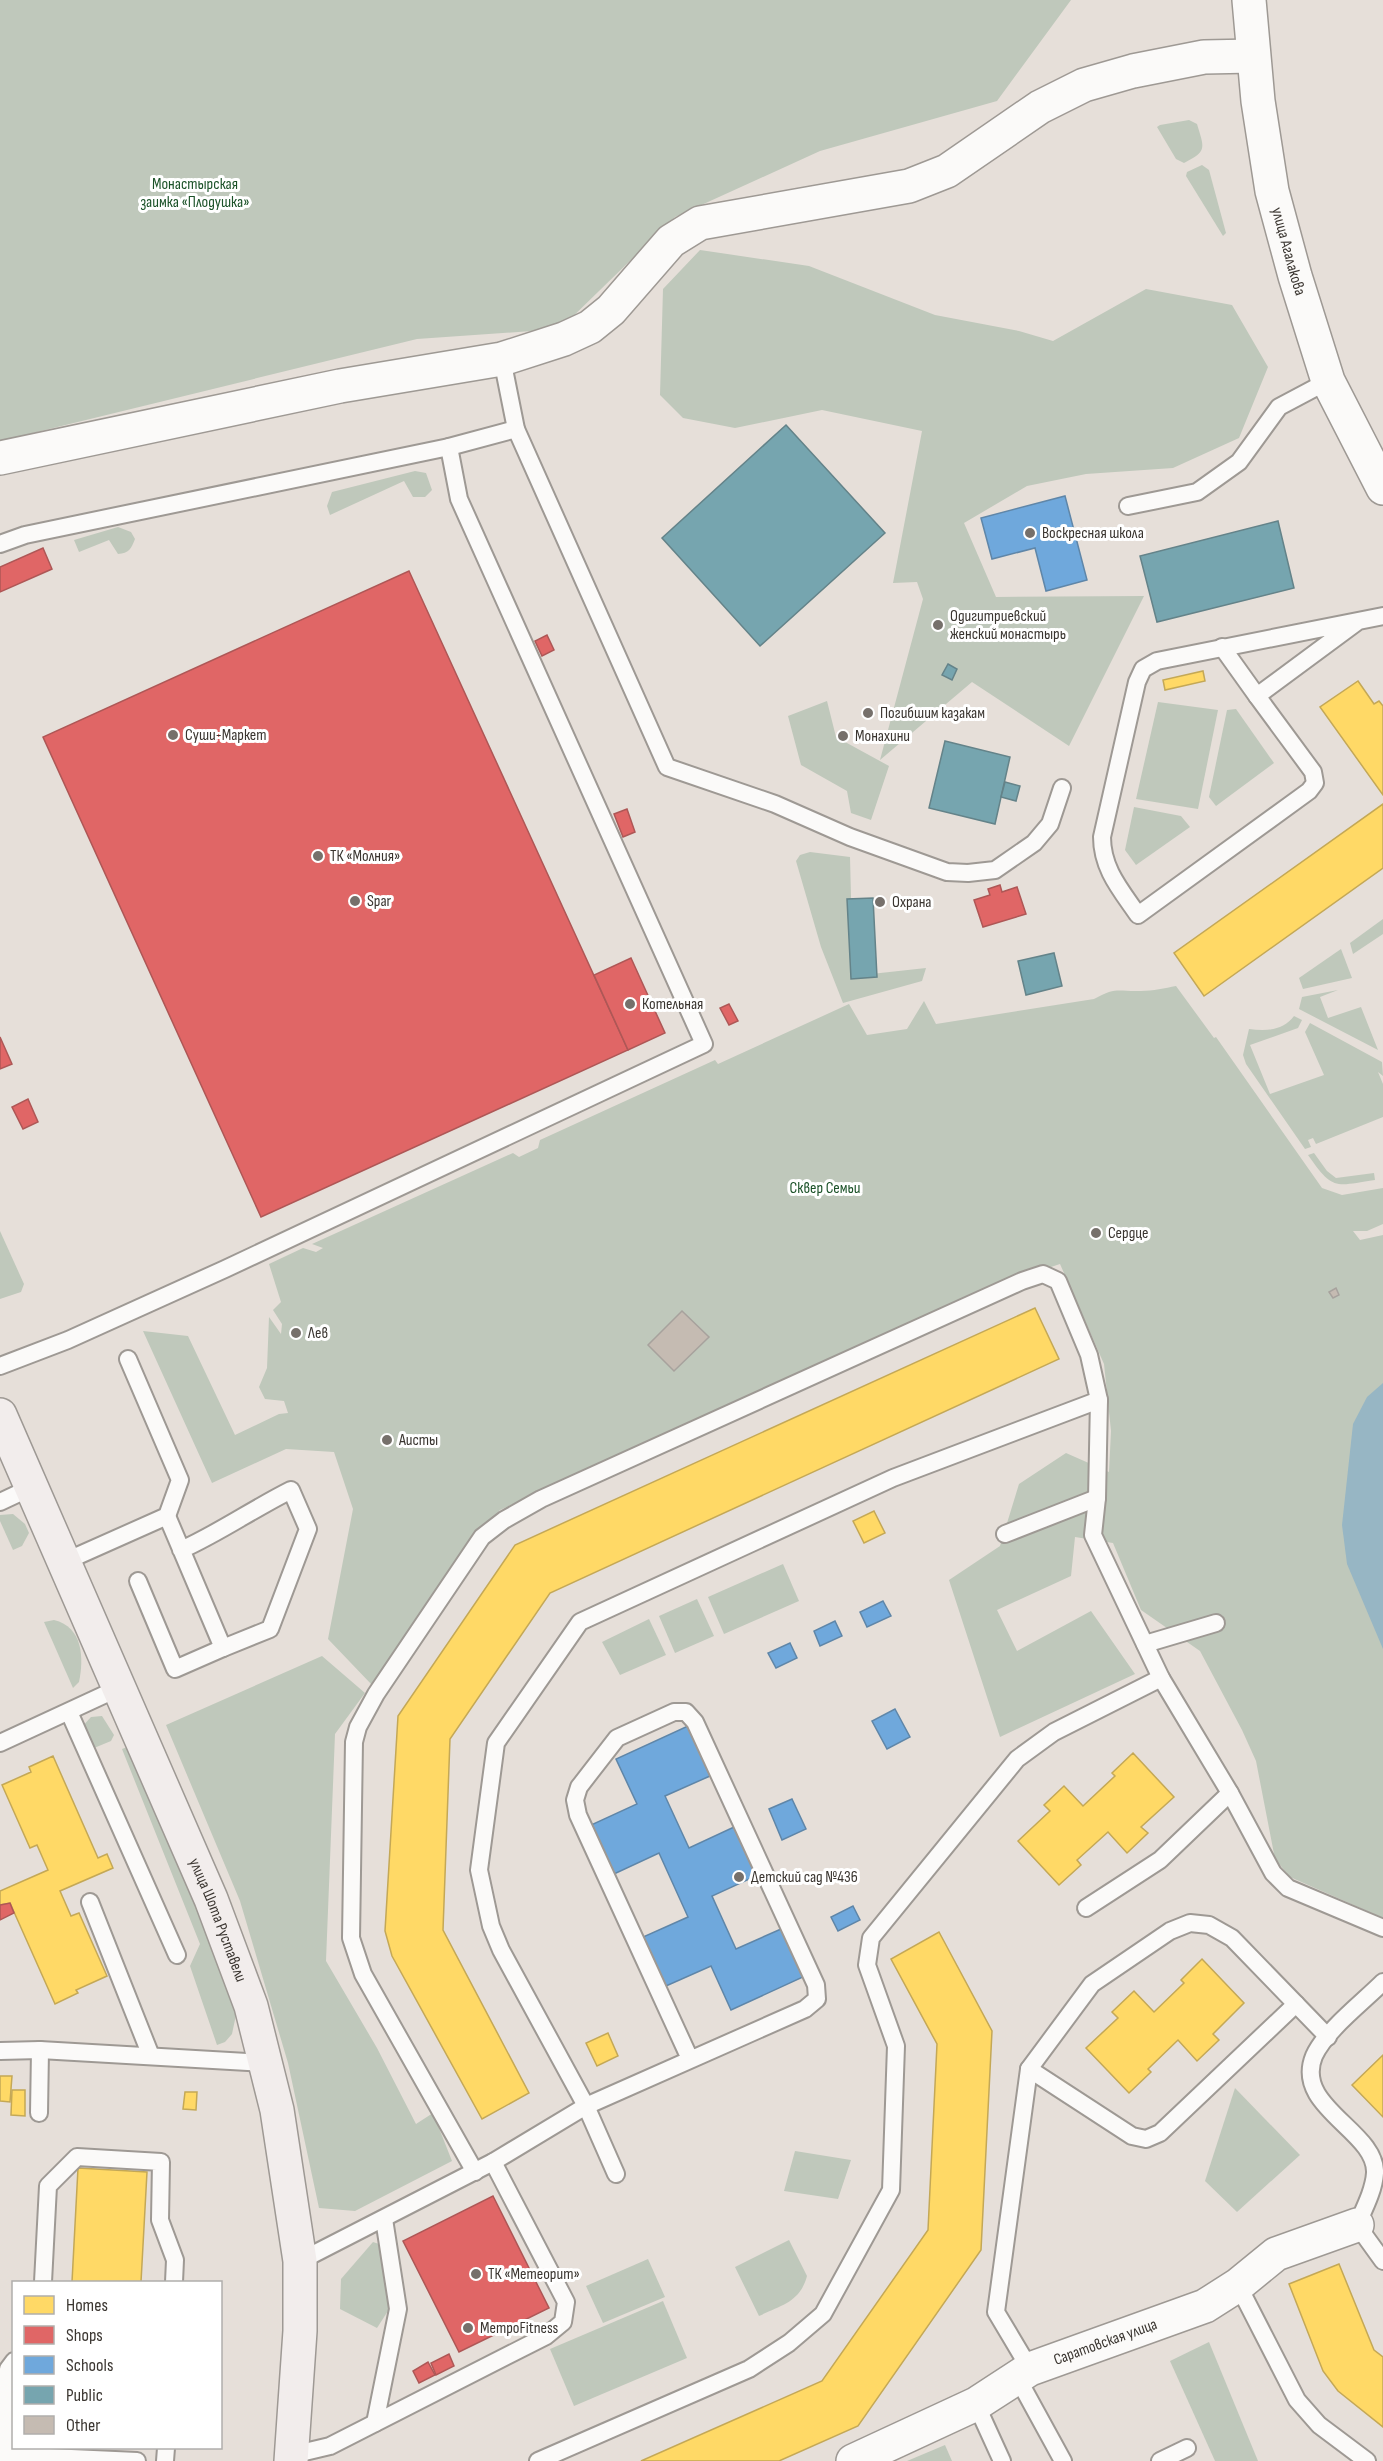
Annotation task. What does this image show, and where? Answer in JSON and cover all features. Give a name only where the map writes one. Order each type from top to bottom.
[{"type":"street","name":"улица Агалакова","points":[[1250,0],[1253,56],[1272,191],[1295,276],[1328,381],[1383,488]]},
{"type":"street","points":[[0,458],[340,386],[502,359],[564,339],[590,327],[611,310],[671,241],[700,223],[909,186],[947,171],[1040,107],[1084,85],[1133,71],[1204,57],[1253,56]]},
{"type":"street","name":"улица Шота Руставели","points":[[0,1415],[121,1688],[227,1937],[251,2006],[279,2122],[300,2261],[300,2331],[292,2458]]},
{"type":"street","name":"Саратовская улица","points":[[853,2461],[976,2404],[1024,2373],[1205,2306],[1238,2285],[1276,2254],[1357,2225]]},
{"type":"lane","points":[[502,359],[516,429],[667,767],[775,804],[850,837],[947,872],[968,873],[995,870],[1034,843],[1050,824],[1062,788]]},
{"type":"lane","points":[[1128,506],[1197,492],[1239,462],[1279,407],[1328,381]]},
{"type":"lane","points":[[0,544],[25,535],[448,447],[516,429]]},
{"type":"lane","points":[[0,1366],[68,1340],[216,1273],[704,1044],[459,499],[448,447]]},
{"type":"lane","points":[[1222,647],[1313,772],[1316,783],[1309,791],[1138,915],[1107,870],[1102,854],[1102,837],[1137,682],[1143,669],[1157,661],[1222,647],[1383,616]]},
{"type":"lane","points":[[1257,696],[1357,622]]},
{"type":"lane","points":[[475,2172],[363,1974],[351,1938],[350,1878],[354,1742],[358,1727],[376,1694],[482,1537],[504,1520],[541,1499],[1022,1281],[1043,1274],[1058,1281],[1089,1355],[1099,1400],[1097,1498],[1093,1535],[1161,1678],[1230,1793],[1273,1873],[1288,1888],[1383,1928]]},
{"type":"lane","points":[[128,1359],[180,1480],[167,1516],[223,1648]]},
{"type":"lane","points":[[616,2174],[586,2106],[490,1926],[479,1870],[496,1743],[580,1622],[893,1478],[1099,1400]]},
{"type":"lane","points":[[0,1502],[32,1487]]},
{"type":"lane","points":[[138,1581],[175,1669],[270,1629],[308,1529],[291,1490],[233,1520],[212,1536],[181,1550]]},
{"type":"lane","points":[[1005,1534],[1097,1498]]},
{"type":"lane","points":[[66,1562],[167,1516]]},
{"type":"lane","points":[[1145,1644],[1216,1623]]},
{"type":"lane","points":[[538,2461],[749,2369],[789,2343],[823,2314],[891,2190],[896,2046],[867,1965],[871,1938],[1017,1759],[1054,1732],[1161,1678]]},
{"type":"lane","points":[[0,1743],[121,1688]]},
{"type":"lane","points":[[69,1712],[177,1955]]},
{"type":"lane","points":[[300,2261],[475,2172],[586,2106],[806,2009],[817,1999],[816,1985],[695,1722],[686,1712],[674,1712],[617,1738],[579,1786],[575,1800],[578,1815],[690,2059]]},
{"type":"lane","points":[[1086,1908],[1160,1860],[1230,1793]]},
{"type":"lane","points":[[90,1902],[151,2056]]},
{"type":"lane","points":[[1063,2461],[996,2312],[1029,2069],[1092,1984],[1170,1931],[1190,1923],[1209,1925],[1232,1938],[1328,2037]]},
{"type":"lane","points":[[1383,1982],[1328,2037],[1314,2056],[1311,2072],[1313,2086],[1321,2101],[1363,2146],[1379,2171],[1357,2225],[1383,2261]]},
{"type":"lane","points":[[1029,2069],[1132,2136],[1146,2139],[1160,2133],[1296,2004]]},
{"type":"lane","points":[[0,2051],[40,2050],[266,2063]]},
{"type":"lane","points":[[39,2113],[40,2050]]},
{"type":"lane","points":[[44,2281],[48,2186],[77,2157],[161,2162],[160,2220],[175,2260],[174,2281]]},
{"type":"lane","points":[[292,2458],[330,2446],[546,2336],[563,2322],[566,2302],[493,2162]]},
{"type":"lane","points":[[375,2423],[398,2309],[384,2219]]},
{"type":"lane","points":[[1238,2285],[1297,2400],[1319,2425],[1367,2461]]},
{"type":"lane","points":[[12,2364],[8,2369],[5,2455],[137,2461]]},
{"type":"lane","points":[[976,2404],[1002,2461]]},
{"type":"lane","points":[[1160,2461],[1187,2448]]},
{"type":"green space","name":"Монастырская заимка «Плодушка»","points":[[0,0],[1071,0],[997,101],[820,151],[675,217],[560,329],[417,339],[0,441]]},
{"type":"green space","points":[[1189,120],[1197,124],[1202,148],[1201,152],[1184,163],[1176,159],[1157,127]]},
{"type":"green space","points":[[1202,165],[1209,170],[1226,233],[1223,236],[1186,176],[1187,172]]},
{"type":"green space","points":[[700,250],[809,266],[935,315],[1019,331],[1053,341],[1146,289],[1232,305],[1268,367],[1239,438],[1173,468],[1086,474],[1027,486],[964,523],[996,597],[1144,596],[1069,746],[972,682],[880,760],[923,599],[917,582],[893,583],[922,431],[822,410],[735,428],[683,418],[660,395],[663,289]]},
{"type":"green space","points":[[415,471],[426,473],[432,490],[425,497],[413,497],[404,481],[330,515],[327,506],[332,492]]},
{"type":"green space","points":[[118,527],[131,532],[135,539],[127,551],[118,554],[109,540],[79,552],[74,540]]},
{"type":"green space","points":[[827,701],[836,737],[889,766],[871,820],[851,813],[847,791],[801,765],[788,716]]},
{"type":"green space","points":[[1158,702],[1218,710],[1198,809],[1136,799]]},
{"type":"green space","points":[[1236,709],[1274,763],[1216,806],[1209,797],[1227,710]]},
{"type":"green space","points":[[1134,807],[1181,816],[1190,827],[1136,865],[1125,850]]},
{"type":"green space","points":[[810,852],[850,857],[853,976],[926,968],[922,981],[843,1003],[821,947],[796,861],[800,855]]},
{"type":"green space","points":[[1383,919],[1383,934],[1353,954],[1350,943]]},
{"type":"green space","points":[[1341,949],[1352,978],[1303,989],[1299,978]]},
{"type":"green space","name":"Сквер Семьи","points":[[1176,986],[1214,1038],[1216,1037],[1322,1188],[1342,1195],[1383,1188],[1383,1224],[1367,1231],[1353,1231],[1360,1240],[1383,1235],[1383,1918],[1290,1877],[1275,1859],[1256,1761],[1242,1730],[1200,1651],[1141,1610],[1113,1543],[1075,1537],[1071,1576],[997,1610],[1017,1651],[1091,1611],[1135,1674],[1000,1737],[949,1580],[1000,1546],[1019,1484],[1066,1453],[1109,1472],[1111,1431],[1104,1364],[1060,1264],[985,1289],[500,1510],[465,1547],[372,1685],[328,1639],[353,1509],[334,1452],[286,1449],[212,1483],[143,1331],[188,1336],[235,1435],[279,1414],[288,1413],[284,1401],[265,1399],[259,1387],[267,1368],[269,1317],[281,1334],[282,1324],[273,1310],[281,1302],[269,1264],[303,1248],[316,1252],[323,1248],[312,1244],[513,1153],[519,1157],[538,1148],[540,1140],[715,1060],[718,1064],[849,1004],[867,1035],[907,1029],[924,1001],[936,1024],[1094,999],[1118,990],[1145,991]]},
{"type":"green space","points":[[1338,990],[1320,997],[1328,1018],[1361,1007],[1378,1050],[1299,1009],[1302,997]]},
{"type":"green space","points":[[1294,1016],[1302,1020],[1298,1028],[1250,1045],[1270,1094],[1324,1075],[1305,1032],[1310,1023],[1382,1062],[1383,1076],[1378,1072],[1383,1084],[1383,1117],[1316,1144],[1313,1138],[1308,1140],[1311,1147],[1305,1149],[1246,1064],[1243,1055],[1249,1029],[1274,1029],[1285,1025]]},
{"type":"green space","points":[[1314,1153],[1327,1171],[1336,1178],[1374,1173],[1375,1180],[1351,1184],[1336,1183],[1323,1175],[1316,1167],[1308,1155]]},
{"type":"green space","points":[[0,1231],[24,1284],[21,1292],[0,1299]]},
{"type":"green space","points":[[13,1514],[25,1524],[29,1533],[22,1546],[13,1550],[0,1521],[0,1515]]},
{"type":"green space","points":[[783,1564],[799,1601],[724,1634],[708,1597]]},
{"type":"green space","points":[[697,1599],[714,1636],[675,1653],[659,1616]]},
{"type":"green space","points":[[649,1619],[666,1655],[620,1675],[602,1642]]},
{"type":"green space","points":[[54,1620],[71,1629],[79,1645],[81,1673],[79,1682],[73,1688],[44,1622]]},
{"type":"green space","points":[[322,1656],[365,1693],[335,1734],[326,1961],[377,2048],[416,2124],[433,2113],[452,2161],[355,2211],[319,2208],[288,2063],[240,1901],[166,1725]]},
{"type":"green space","points":[[102,1716],[114,1735],[111,1741],[94,1748],[81,1728],[91,1717]]},
{"type":"green space","points":[[130,1746],[210,1934],[236,2015],[232,2034],[225,2042],[217,2045],[190,1966],[200,1944],[122,1749]]},
{"type":"green space","points":[[1235,2088],[1300,2155],[1237,2212],[1205,2181]]},
{"type":"green space","points":[[795,2151],[851,2160],[838,2199],[784,2191]]},
{"type":"green space","points":[[789,2240],[807,2276],[804,2285],[789,2302],[759,2316],[735,2267]]},
{"type":"green space","points":[[373,2242],[382,2245],[395,2300],[377,2328],[340,2309],[341,2279]]},
{"type":"green space","points":[[648,2259],[665,2297],[603,2323],[586,2286]]},
{"type":"green space","points":[[663,2301],[687,2358],[574,2406],[550,2349]]},
{"type":"green space","points":[[1209,2342],[1258,2461],[1215,2461],[1170,2361]]},
{"type":"green space","points":[[945,2445],[952,2461],[907,2461]]},
{"type":"water","points":[[1383,1383],[1383,1649],[1347,1564],[1342,1525],[1353,1424],[1367,1397]]},
{"type":"building: Homes","points":[[1203,671],[1205,681],[1165,690],[1163,680]]},
{"type":"building: Homes","points":[[1358,681],[1374,704],[1379,701],[1383,706],[1383,795],[1320,707]]},
{"type":"building: Homes","points":[[1383,804],[1383,868],[1204,996],[1174,953]]},
{"type":"building: Homes","points":[[1035,1308],[1059,1359],[550,1593],[450,1739],[443,1930],[529,2093],[482,2119],[392,1956],[385,1931],[398,1716],[515,1545]]},
{"type":"building: Homes","points":[[874,1511],[885,1533],[864,1543],[853,1521]]},
{"type":"building: Homes","points":[[1133,1753],[1174,1797],[1141,1827],[1148,1833],[1127,1853],[1108,1832],[1077,1860],[1081,1865],[1059,1885],[1018,1841],[1050,1811],[1044,1805],[1064,1786],[1083,1806],[1115,1776],[1112,1773]]},
{"type":"building: Homes","points":[[53,1756],[98,1858],[107,1854],[113,1868],[60,1891],[71,1916],[79,1913],[107,1976],[76,1990],[78,1993],[55,2004],[10,1903],[0,1905],[0,1891],[48,1870],[37,1845],[30,1848],[2,1785],[31,1772],[29,1767]]},
{"type":"building: Homes","points":[[939,1932],[992,2031],[981,2250],[858,2426],[779,2461],[641,2461],[822,2381],[928,2230],[937,2044],[891,1959]]},
{"type":"building: Homes","points":[[1202,1959],[1244,2003],[1213,2034],[1219,2040],[1197,2061],[1178,2040],[1148,2069],[1151,2072],[1129,2093],[1086,2048],[1118,2018],[1112,2012],[1134,1991],[1154,2012],[1184,1983],[1181,1980]]},
{"type":"building: Homes","points":[[608,2033],[618,2056],[597,2066],[586,2043]]},
{"type":"building: Homes","points":[[1383,2055],[1383,2117],[1352,2085]]},
{"type":"building: Homes","points":[[0,2076],[12,2076],[10,2102],[0,2101]]},
{"type":"building: Homes","points":[[12,2090],[25,2090],[25,2116],[11,2115]]},
{"type":"building: Homes","points":[[185,2092],[197,2092],[196,2110],[183,2109]]},
{"type":"building: Homes","points":[[78,2168],[147,2172],[141,2281],[72,2281]]},
{"type":"building: Homes","points":[[1339,2264],[1374,2350],[1383,2357],[1383,2427],[1338,2391],[1323,2371],[1289,2284]]},
{"type":"building: Shops","points":[[43,548],[52,569],[0,592],[0,567]]},
{"type":"building: Shops","name":"ТК «Молния»","points":[[409,571],[628,1050],[261,1217],[43,737]]},
{"type":"building: Shops","points":[[547,635],[554,650],[542,656],[535,641]]},
{"type":"building: Shops","points":[[627,809],[635,832],[623,837],[614,814]]},
{"type":"building: Shops","points":[[1000,885],[1002,892],[1017,887],[1026,914],[983,927],[974,900],[990,895],[988,889]]},
{"type":"building: Shops","name":"Котельная","points":[[631,958],[665,1033],[628,1050],[594,975]]},
{"type":"building: Shops","points":[[729,1004],[738,1021],[729,1025],[720,1008]]},
{"type":"building: Shops","points":[[0,1037],[12,1064],[0,1069]]},
{"type":"building: Shops","points":[[28,1099],[38,1122],[23,1129],[12,1107]]},
{"type":"building: Shops","points":[[10,1903],[14,1913],[0,1920],[0,1905]]},
{"type":"building: Shops","name":"ТК «Метеорит»","points":[[493,2196],[549,2308],[459,2352],[403,2241]]},
{"type":"building: Shops","points":[[449,2354],[454,2366],[436,2375],[431,2363]]},
{"type":"building: Shops","points":[[428,2362],[435,2375],[419,2383],[413,2371]]},
{"type":"building: Schools","name":"Воскресная школа","points":[[1065,496],[1087,580],[1046,591],[1035,548],[992,559],[981,518]]},
{"type":"building: Schools","points":[[883,1601],[891,1616],[867,1627],[860,1612]]},
{"type":"building: Schools","points":[[835,1621],[842,1636],[820,1646],[814,1631]]},
{"type":"building: Schools","points":[[790,1643],[797,1658],[776,1668],[768,1653]]},
{"type":"building: Schools","points":[[895,1709],[910,1737],[887,1749],[872,1721]]},
{"type":"building: Schools","points":[[688,1726],[710,1776],[665,1796],[689,1848],[734,1827],[756,1876],[712,1896],[736,1949],[781,1929],[803,1977],[731,2010],[711,1966],[666,1986],[643,1937],[688,1917],[659,1853],[614,1874],[591,1825],[637,1804],[616,1759]]},
{"type":"building: Schools","points":[[792,1799],[806,1829],[782,1840],[769,1809]]},
{"type":"building: Schools","points":[[853,1906],[860,1920],[838,1931],[831,1917]]},
{"type":"building: Public","points":[[786,425],[885,533],[760,646],[662,538]]},
{"type":"building: Public","points":[[1278,521],[1294,588],[1157,622],[1140,556]]},
{"type":"building: Public","points":[[948,664],[957,669],[952,680],[942,675]]},
{"type":"building: Public","points":[[945,741],[1010,757],[995,824],[929,808]]},
{"type":"building: Public","points":[[1005,782],[1020,786],[1016,801],[1001,797]]},
{"type":"building: Public","points":[[873,898],[877,977],[851,979],[847,899]]},
{"type":"building: Public","points":[[1054,953],[1062,986],[1026,995],[1018,961]]},
{"type":"building: Other","points":[[1336,1288],[1339,1295],[1333,1298],[1329,1292]]},
{"type":"building: Other","points":[[682,1311],[709,1337],[674,1371],[648,1345]]},
{"type":"place","name":"Воскресная школа","points":[[1030,533]]},
{"type":"place","name":"Одигитриевский женский монастырь","points":[[938,625]]},
{"type":"place","name":"Погибшим казакам","points":[[868,713]]},
{"type":"place","name":"Суши-Маркет","points":[[173,735]]},
{"type":"place","name":"Монахини","points":[[843,736]]},
{"type":"place","name":"ТК «Молния»","points":[[318,856]]},
{"type":"place","name":"Spar","points":[[355,901]]},
{"type":"place","name":"Охрана","points":[[880,902]]},
{"type":"place","name":"Котельная","points":[[630,1004]]},
{"type":"place","name":"Сердце","points":[[1096,1233]]},
{"type":"place","name":"Лев","points":[[296,1333]]},
{"type":"place","name":"Аисты","points":[[387,1440]]},
{"type":"place","name":"Детский сад №436","points":[[739,1877]]},
{"type":"place","name":"ТК «Метеорит»","points":[[476,2274]]},
{"type":"place","name":"МетроFitness","points":[[468,2328]]}]
